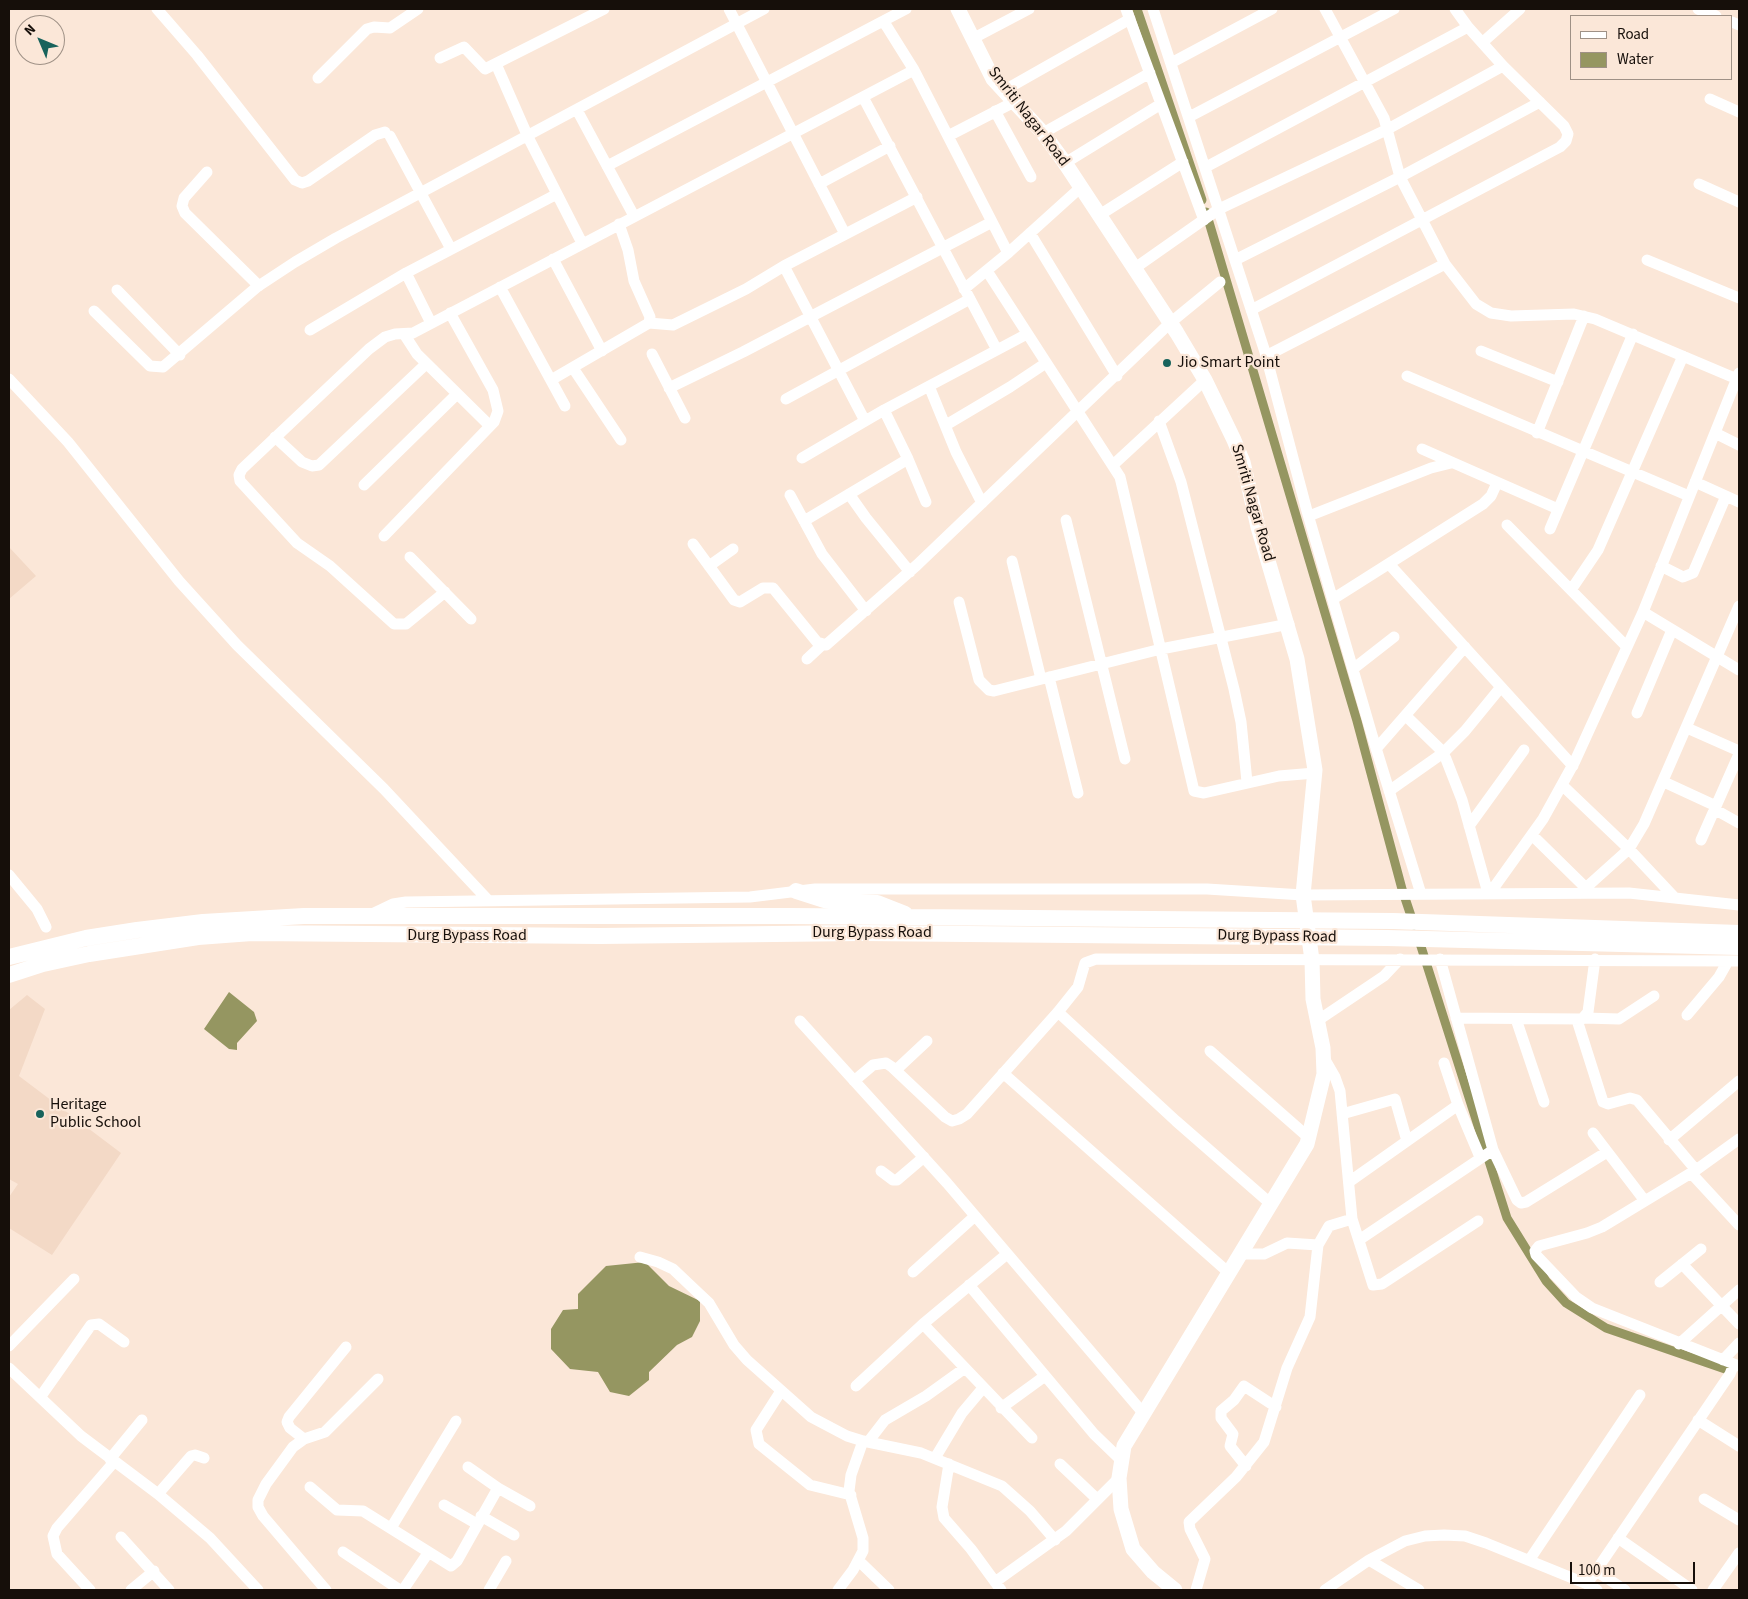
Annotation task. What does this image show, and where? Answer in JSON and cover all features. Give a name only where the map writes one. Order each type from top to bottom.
[{"type":"highway","points":[[796,891],[824,900],[876,903],[912,917]]},
{"type":"highway","name":"Durg Bypass Road","points":[[9,957],[86,938],[203,922],[304,916],[364,918],[487,915],[912,917],[1297,929],[1320,937],[1739,948]]},
{"type":"highway","name":"Durg Bypass Road","points":[[9,975],[43,964],[89,954],[198,937],[252,933],[600,936],[1297,929],[1320,921],[1393,921],[1739,933]]},
{"type":"main road","name":"Smriti Nagar Road","points":[[958,9],[993,78],[1043,133],[1065,163],[1206,380],[1243,462],[1258,527],[1289,624],[1298,659],[1315,772],[1303,895],[1312,960],[1311,980],[1324,1074],[1307,1144],[1124,1446],[1119,1478],[1121,1509],[1133,1549],[1153,1572],[1175,1590]]},
{"type":"street","points":[[157,9],[197,55],[295,180],[302,183],[308,181],[375,135],[387,134],[422,193],[451,249]]},
{"type":"street","points":[[318,78],[367,29],[374,26],[390,28],[418,9]]},
{"type":"street","points":[[440,58],[464,47],[482,69],[496,64],[604,9]]},
{"type":"street","points":[[729,9],[765,83],[845,234]]},
{"type":"street","points":[[94,311],[150,366],[163,367],[180,355],[259,286],[336,238],[528,137],[764,9]]},
{"type":"street","points":[[608,166],[906,9]]},
{"type":"street","points":[[972,39],[1028,9]]},
{"type":"street","points":[[1153,9],[1266,356],[1308,516],[1376,749],[1421,894]]},
{"type":"street","points":[[1171,63],[1272,9]]},
{"type":"street","points":[[1325,9],[1384,118],[1400,177],[1422,220],[1445,264],[1476,304],[1491,313],[1511,316],[1574,314],[1584,316],[1738,376],[1643,612],[1573,766],[1532,835],[1489,893]]},
{"type":"street","points":[[1189,117],[1394,9]]},
{"type":"street","points":[[1251,310],[1560,147],[1566,142],[1568,134],[1564,126],[1503,66],[1468,27],[1455,9]]},
{"type":"street","points":[[1482,42],[1520,9]]},
{"type":"street","points":[[1698,9],[1713,15]]},
{"type":"street","points":[[1003,91],[1128,14],[1204,220]]},
{"type":"street","points":[[884,22],[914,70],[1008,253]]},
{"type":"street","points":[[1206,167],[1468,27]]},
{"type":"street","points":[[496,64],[528,137],[582,243]]},
{"type":"street","points":[[1135,268],[1219,210],[1386,130],[1503,66]]},
{"type":"street","points":[[445,592],[406,624],[394,624],[330,566],[297,543],[240,481],[239,475],[242,469],[369,349],[385,337],[413,332],[431,323],[914,70]]},
{"type":"street","points":[[1043,133],[1150,73]]},
{"type":"street","points":[[863,97],[997,350]]},
{"type":"street","points":[[1710,99],[1739,112]]},
{"type":"street","points":[[948,136],[1014,102]]},
{"type":"street","points":[[1235,260],[1400,177],[1540,102]]},
{"type":"street","points":[[1065,163],[1161,104]]},
{"type":"street","points":[[577,110],[634,216]]},
{"type":"street","points":[[996,111],[1031,177]]},
{"type":"street","points":[[819,184],[890,146]]},
{"type":"street","points":[[1098,216],[1183,162]]},
{"type":"street","points":[[207,172],[184,198],[182,206],[185,213],[259,286]]},
{"type":"street","points":[[1698,184],[1739,202]]},
{"type":"street","points":[[786,400],[967,294],[987,271],[1080,188]]},
{"type":"street","points":[[310,330],[406,272],[557,194]]},
{"type":"street","points":[[551,380],[649,323],[673,325],[917,197]]},
{"type":"street","points":[[669,388],[992,222]]},
{"type":"street","points":[[619,224],[628,250],[634,281],[650,317],[649,323]]},
{"type":"street","points":[[1030,233],[1118,376]]},
{"type":"street","points":[[553,258],[602,351]]},
{"type":"street","points":[[1647,260],[1739,298]]},
{"type":"street","points":[[1266,356],[1445,264]]},
{"type":"street","points":[[784,266],[865,421]]},
{"type":"street","points":[[987,271],[1113,465],[1123,487],[1194,791],[1204,793],[1247,782],[1315,772]]},
{"type":"street","points":[[406,272],[431,323]]},
{"type":"street","points":[[807,659],[822,645],[831,642],[910,572],[1077,412],[1118,376],[1170,323],[1220,282]]},
{"type":"street","points":[[500,287],[565,406]]},
{"type":"street","points":[[117,290],[180,355]]},
{"type":"street","points":[[384,536],[490,426],[498,411],[497,401],[450,313]]},
{"type":"street","points":[[1537,433],[1584,316]]},
{"type":"street","points":[[404,334],[408,344],[426,364],[490,426]]},
{"type":"street","points":[[802,458],[884,410],[1027,334]]},
{"type":"street","points":[[1550,529],[1581,452],[1633,334]]},
{"type":"street","points":[[1481,351],[1558,382]]},
{"type":"street","points":[[652,354],[684,418]]},
{"type":"street","points":[[1571,590],[1598,550],[1683,356]]},
{"type":"street","points":[[946,425],[1046,363]]},
{"type":"street","points":[[276,437],[302,462],[312,466],[319,465],[426,364]]},
{"type":"street","points":[[573,368],[621,440]]},
{"type":"street","points":[[1407,376],[1581,452],[1689,496]]},
{"type":"street","points":[[9,379],[68,442],[179,581],[237,645],[384,789],[487,899]]},
{"type":"street","points":[[1113,465],[1206,380]]},
{"type":"street","points":[[929,386],[956,452],[982,503]]},
{"type":"street","points":[[364,485],[457,394]]},
{"type":"street","points":[[884,410],[926,502]]},
{"type":"street","points":[[1159,421],[1181,482],[1241,722],[1247,782]]},
{"type":"street","points":[[1715,433],[1739,445]]},
{"type":"street","points":[[1422,449],[1558,509]]},
{"type":"street","points":[[804,521],[908,459]]},
{"type":"street","points":[[1308,516],[1431,468],[1451,463]]},
{"type":"street","points":[[1695,482],[1739,502]]},
{"type":"street","points":[[1333,599],[1483,504],[1491,496],[1497,483]]},
{"type":"street","points":[[849,494],[910,572]]},
{"type":"street","points":[[790,495],[822,554],[866,611]]},
{"type":"street","points":[[1661,566],[1683,576],[1693,573],[1726,496]]},
{"type":"street","points":[[1066,520],[1125,760]]},
{"type":"street","points":[[1507,525],[1626,646]]},
{"type":"street","points":[[693,544],[728,593],[740,602],[763,588],[773,588],[822,645]]},
{"type":"street","points":[[709,566],[733,548]]},
{"type":"street","points":[[410,557],[471,619]]},
{"type":"street","points":[[1012,561],[1078,792]]},
{"type":"street","points":[[1389,564],[1573,766]]},
{"type":"street","points":[[959,602],[979,680],[982,685],[994,691],[1161,649],[1289,624]]},
{"type":"street","points":[[1583,891],[1629,849],[1644,824],[1664,782],[1739,606]]},
{"type":"street","points":[[1643,612],[1739,670]]},
{"type":"street","points":[[1637,713],[1672,630]]},
{"type":"street","points":[[1353,669],[1394,637]]},
{"type":"street","points":[[1376,749],[1465,648]]},
{"type":"street","points":[[1389,791],[1443,753],[1465,731],[1501,687]]},
{"type":"street","points":[[1406,716],[1443,753],[1462,800],[1489,893]]},
{"type":"street","points":[[1687,728],[1739,753],[1700,840]]},
{"type":"street","points":[[1470,826],[1524,750]]},
{"type":"street","points":[[1664,782],[1715,807],[1739,823]]},
{"type":"street","points":[[1562,785],[1629,849],[1675,898]]},
{"type":"street","points":[[1532,835],[1583,891]]},
{"type":"street","points":[[9,875],[38,909],[46,927]]},
{"type":"street","points":[[364,918],[393,904],[406,902],[487,899],[750,897],[815,889],[1207,888],[1303,895],[1583,891],[1629,893],[1739,905]]},
{"type":"street","points":[[854,1081],[879,1063],[886,1063],[896,1070],[945,1117],[952,1120],[967,1114],[1078,987],[1085,964],[1096,959],[1595,959],[1734,961]]},
{"type":"street","points":[[1317,1021],[1384,976],[1400,959]]},
{"type":"street","points":[[1440,959],[1493,1150],[1517,1200],[1524,1203],[1606,1152]]},
{"type":"street","points":[[1595,959],[1581,1019],[1603,1102],[1608,1104],[1634,1098],[1693,1172],[1739,1225]]},
{"type":"street","points":[[1687,1015],[1734,961]]},
{"type":"street","points":[[1456,1018],[1619,1019],[1654,996]]},
{"type":"street","points":[[1058,1012],[1176,1121],[1271,1204]]},
{"type":"street","points":[[1516,1019],[1544,1102]]},
{"type":"street","points":[[800,1021],[924,1157],[1144,1414]]},
{"type":"street","points":[[896,1070],[927,1041]]},
{"type":"street","points":[[1210,1051],[1308,1137]]},
{"type":"street","points":[[1323,1057],[1338,1084],[1350,1182],[1352,1219],[1371,1283],[1378,1286],[1478,1221]]},
{"type":"street","points":[[1444,1063],[1458,1105],[1480,1157]]},
{"type":"street","points":[[1003,1074],[1229,1272]]},
{"type":"street","points":[[1669,1140],[1739,1080]]},
{"type":"street","points":[[1342,1114],[1395,1099],[1407,1141]]},
{"type":"street","points":[[1350,1182],[1458,1105]]},
{"type":"street","points":[[1593,1132],[1606,1152],[1645,1201]]},
{"type":"street","points":[[1325,1590],[1369,1560],[1405,1541],[1425,1536],[1444,1535],[1464,1536],[1530,1559],[1592,1587],[1596,1570],[1737,1365],[1679,1344],[1582,1303],[1535,1252],[1539,1246],[1595,1231],[1693,1172],[1739,1139]]},
{"type":"street","points":[[1359,1240],[1493,1150]]},
{"type":"street","points":[[881,1172],[893,1180],[897,1180],[924,1157]]},
{"type":"street","points":[[913,1272],[975,1216]]},
{"type":"street","points":[[1196,1590],[1205,1559],[1190,1530],[1189,1522],[1246,1466],[1264,1442],[1287,1368],[1310,1317],[1318,1245],[1329,1226],[1352,1219]]},
{"type":"street","points":[[1241,1254],[1264,1254],[1283,1244],[1294,1242],[1318,1245]]},
{"type":"street","points":[[1660,1282],[1701,1248]]},
{"type":"street","points":[[856,1386],[923,1324],[1007,1254]]},
{"type":"street","points":[[640,1257],[673,1269],[709,1303],[734,1345],[746,1360],[811,1417],[829,1428],[865,1441],[921,1453],[1002,1486],[1030,1511],[1055,1540]]},
{"type":"street","points":[[1682,1264],[1739,1324]]},
{"type":"street","points":[[9,1346],[74,1278]]},
{"type":"street","points":[[969,1285],[1094,1434],[1122,1461]]},
{"type":"street","points":[[1679,1344],[1739,1290]]},
{"type":"street","points":[[41,1396],[91,1326],[99,1324],[124,1342]]},
{"type":"street","points":[[923,1324],[1032,1438]]},
{"type":"street","points":[[1722,1360],[1739,1343]]},
{"type":"street","points":[[304,1440],[290,1428],[287,1422],[289,1417],[346,1347]]},
{"type":"street","points":[[9,1368],[41,1396],[81,1436],[158,1494],[210,1538],[255,1589]]},
{"type":"street","points":[[838,1590],[859,1561],[863,1551],[863,1538],[851,1495],[851,1475],[865,1441],[890,1416],[926,1396],[965,1368]]},
{"type":"street","points":[[1002,1408],[1045,1376]]},
{"type":"street","points":[[326,1590],[263,1516],[258,1507],[258,1500],[266,1484],[293,1447],[304,1440],[319,1435],[329,1428],[378,1379]]},
{"type":"street","points":[[1246,1466],[1230,1446],[1234,1434],[1221,1418],[1222,1409],[1233,1402],[1244,1386],[1276,1407]]},
{"type":"street","points":[[935,1458],[962,1413],[983,1388]]},
{"type":"street","points":[[781,1391],[756,1430],[759,1444],[810,1485],[851,1495]]},
{"type":"street","points":[[1530,1559],[1640,1395]]},
{"type":"street","points":[[90,1590],[57,1554],[53,1536],[142,1420]]},
{"type":"street","points":[[1698,1420],[1739,1446]]},
{"type":"street","points":[[390,1528],[456,1421]]},
{"type":"street","points":[[158,1494],[191,1456],[195,1455],[204,1458]]},
{"type":"street","points":[[949,1464],[942,1507],[944,1518],[998,1586],[1055,1540],[1119,1478]]},
{"type":"street","points":[[1060,1464],[1097,1500]]},
{"type":"street","points":[[468,1467],[498,1488],[530,1506]]},
{"type":"street","points":[[310,1487],[337,1510],[363,1511],[449,1566],[455,1564],[498,1488]]},
{"type":"street","points":[[1704,1499],[1739,1520]]},
{"type":"street","points":[[444,1505],[514,1535]]},
{"type":"street","points":[[121,1537],[170,1590]]},
{"type":"street","points":[[1618,1538],[1692,1590]]},
{"type":"street","points":[[344,1552],[401,1590],[428,1553]]},
{"type":"street","points":[[1713,1590],[1739,1552]]},
{"type":"street","points":[[1369,1560],[1419,1590]]},
{"type":"street","points":[[489,1590],[506,1561]]},
{"type":"street","points":[[859,1561],[889,1590]]},
{"type":"street","points":[[1596,1570],[1625,1590]]},
{"type":"street","points":[[131,1590],[154,1571]]},
{"type":"shaded area","points":[[9,547],[36,576],[9,599]]},
{"type":"shaded area","name":"Heritage Public School","points":[[27,995],[45,1009],[19,1076],[121,1153],[52,1255],[9,1228],[9,1197],[18,1184],[9,1179],[9,1010]]},
{"type":"water","points":[[229,992],[254,1012],[257,1021],[237,1043],[237,1050],[229,1049],[204,1029]]},
{"type":"water","points":[[645,1262],[669,1286],[700,1301],[700,1321],[692,1337],[677,1345],[649,1372],[649,1380],[629,1396],[610,1392],[598,1372],[570,1369],[551,1349],[551,1329],[563,1310],[578,1309],[578,1294],[606,1266]]},
{"type":"waterway","points":[[1137,9],[1202,200]]},
{"type":"waterway","points":[[1206,212],[1357,721],[1402,889],[1414,925]]},
{"type":"waterway","points":[[1418,937],[1486,1151]]},
{"type":"waterway","points":[[1488,1158],[1507,1218],[1546,1281],[1566,1303],[1606,1328],[1728,1370]]},
{"type":"place","name":"Jio Smart Point","points":[[1167,363]]},
{"type":"place","name":"Heritage Public School","points":[[40,1114]]}]
